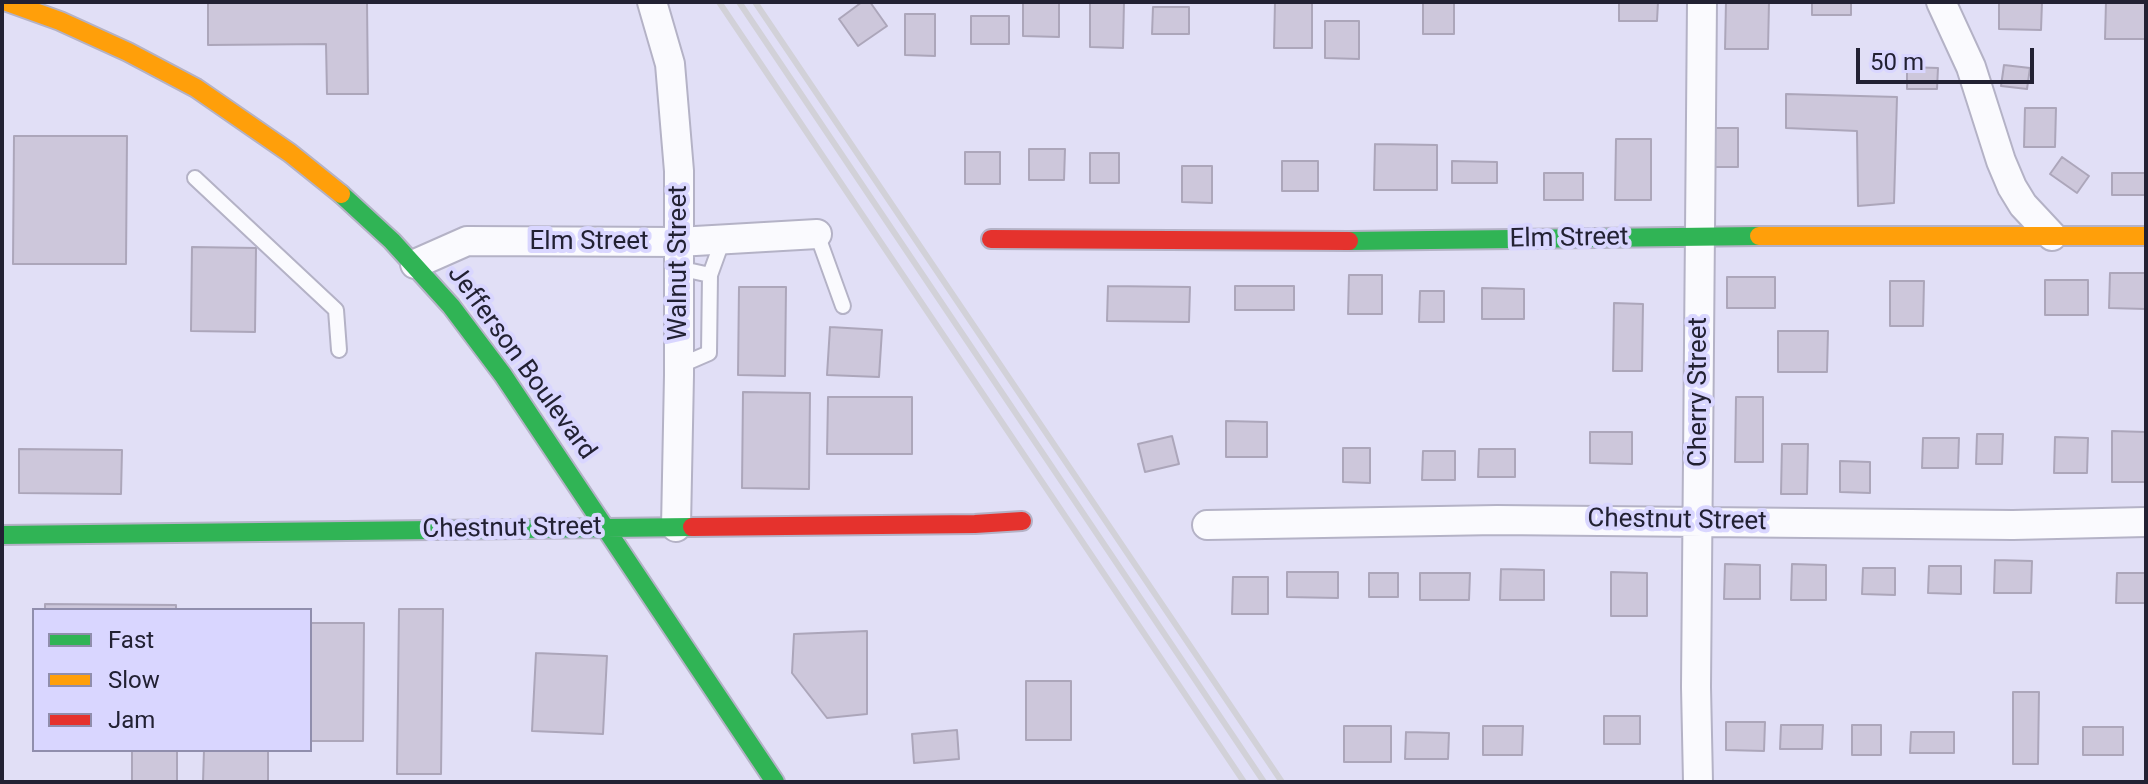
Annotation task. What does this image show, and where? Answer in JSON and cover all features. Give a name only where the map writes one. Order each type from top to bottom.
[{"type":"street","name":"Jefferson Boulevard","points":[[7,2],[60,21],[128,52],[220,103],[321,177],[357,207],[415,264],[503,375],[775,782]]},
{"type":"street","name":"Walnut Street","points":[[652,2],[666,46],[672,81],[679,171],[676,527]]},
{"type":"street","name":"Cherry Street","points":[[1698,782],[1702,2]]},
{"type":"street","points":[[1941,2],[1971,67],[2012,187],[2023,205],[2052,236]]},
{"type":"street","name":"Elm Street","points":[[415,264],[467,241],[678,255],[723,239],[817,234]]},
{"type":"street","name":"Elm Street","points":[[991,239],[1435,242],[1701,236],[2146,236]]},
{"type":"street","name":"Chestnut Street","points":[[1207,525],[1497,520],[2013,525],[2146,522]]},
{"type":"street","name":"Chestnut Street","points":[[2,535],[1022,521]]},
{"type":"lane","points":[[195,178],[336,310],[339,350]]},
{"type":"lane","points":[[817,234],[843,306]]},
{"type":"lane","points":[[679,366],[709,353],[710,275],[723,239]]},
{"type":"lane","points":[[678,255],[710,275]]},
{"type":"building","points":[[208,2],[367,2],[368,94],[327,94],[326,44],[208,45]]},
{"type":"building","points":[[862,2],[870,2],[887,26],[858,46],[839,19]]},
{"type":"building","points":[[1023,2],[1059,2],[1059,37],[1023,36]]},
{"type":"building","points":[[1090,2],[1124,2],[1123,48],[1090,47]]},
{"type":"building","points":[[1275,2],[1312,2],[1312,48],[1274,48]]},
{"type":"building","points":[[1423,2],[1454,2],[1454,34],[1423,34]]},
{"type":"building","points":[[1619,2],[1658,2],[1657,21],[1619,21]]},
{"type":"building","points":[[1726,2],[1769,2],[1768,49],[1725,49]]},
{"type":"building","points":[[1812,2],[1851,2],[1851,15],[1812,15]]},
{"type":"building","points":[[1999,2],[2042,2],[2041,30],[1999,29]]},
{"type":"building","points":[[2106,2],[2145,2],[2145,39],[2105,39]]},
{"type":"building","points":[[1153,7],[1189,7],[1189,34],[1152,34]]},
{"type":"building","points":[[905,14],[935,14],[935,56],[905,55]]},
{"type":"building","points":[[971,16],[1009,16],[1009,44],[971,44]]},
{"type":"building","points":[[1325,21],[1359,21],[1359,59],[1325,58]]},
{"type":"building","points":[[2004,65],[2030,68],[2027,89],[2001,86]]},
{"type":"building","points":[[1907,67],[1938,68],[1937,89],[1907,89]]},
{"type":"building","points":[[1786,94],[1897,97],[1894,203],[1858,206],[1857,131],[1786,128]]},
{"type":"building","points":[[2025,108],[2056,108],[2055,147],[2024,147]]},
{"type":"building","points":[[1712,128],[1738,128],[1738,167],[1711,167]]},
{"type":"building","points":[[14,136],[127,136],[126,264],[13,264]]},
{"type":"building","points":[[1616,139],[1651,139],[1651,200],[1615,200]]},
{"type":"building","points":[[1375,144],[1437,145],[1437,190],[1374,190]]},
{"type":"building","points":[[1029,149],[1065,149],[1064,180],[1029,180]]},
{"type":"building","points":[[965,152],[1000,152],[1000,184],[965,184]]},
{"type":"building","points":[[1090,153],[1119,153],[1119,183],[1090,183]]},
{"type":"building","points":[[2062,157],[2089,176],[2077,193],[2050,174]]},
{"type":"building","points":[[1282,161],[1318,161],[1318,191],[1282,191]]},
{"type":"building","points":[[1452,161],[1497,162],[1497,183],[1452,183]]},
{"type":"building","points":[[1182,166],[1212,166],[1212,203],[1182,202]]},
{"type":"building","points":[[1544,173],[1583,173],[1583,200],[1544,200]]},
{"type":"building","points":[[2112,173],[2146,173],[2146,195],[2112,195]]},
{"type":"building","points":[[192,247],[256,248],[255,332],[191,331]]},
{"type":"building","points":[[2110,273],[2146,273],[2146,309],[2109,308]]},
{"type":"building","points":[[1349,275],[1382,275],[1382,314],[1348,314]]},
{"type":"building","points":[[1727,277],[1775,277],[1775,308],[1727,308]]},
{"type":"building","points":[[2045,280],[2088,280],[2088,315],[2045,315]]},
{"type":"building","points":[[1890,281],[1924,281],[1923,326],[1890,326]]},
{"type":"building","points":[[1108,286],[1190,287],[1189,322],[1107,321]]},
{"type":"building","points":[[1235,286],[1294,286],[1294,310],[1235,310]]},
{"type":"building","points":[[739,287],[786,287],[785,376],[738,375]]},
{"type":"building","points":[[1482,288],[1524,289],[1524,319],[1482,319]]},
{"type":"building","points":[[1420,291],[1444,291],[1444,322],[1419,322]]},
{"type":"building","points":[[1614,303],[1643,304],[1642,371],[1613,371]]},
{"type":"building","points":[[830,327],[882,330],[879,377],[827,375]]},
{"type":"building","points":[[1778,331],[1828,331],[1827,372],[1778,372]]},
{"type":"building","points":[[743,392],[810,393],[809,489],[742,488]]},
{"type":"building","points":[[828,397],[912,397],[912,454],[827,454]]},
{"type":"building","points":[[1736,397],[1763,397],[1763,462],[1735,462]]},
{"type":"building","points":[[1226,421],[1267,422],[1267,457],[1226,457]]},
{"type":"building","points":[[2112,431],[2146,432],[2146,482],[2112,482]]},
{"type":"building","points":[[1590,432],[1632,432],[1632,464],[1590,463]]},
{"type":"building","points":[[1977,434],[2003,434],[2002,464],[1976,464]]},
{"type":"building","points":[[1172,436],[1179,464],[1145,472],[1138,444]]},
{"type":"building","points":[[2055,437],[2088,438],[2087,473],[2054,473]]},
{"type":"building","points":[[1923,438],[1959,438],[1958,468],[1922,468]]},
{"type":"building","points":[[1782,444],[1808,444],[1807,494],[1781,494]]},
{"type":"building","points":[[1343,448],[1370,448],[1370,483],[1343,482]]},
{"type":"building","points":[[19,449],[122,450],[121,494],[19,493]]},
{"type":"building","points":[[1479,449],[1515,449],[1515,477],[1478,477]]},
{"type":"building","points":[[1423,451],[1455,451],[1455,480],[1422,480]]},
{"type":"building","points":[[1840,461],[1870,462],[1870,493],[1840,492]]},
{"type":"building","points":[[1995,560],[2032,561],[2031,593],[1994,593]]},
{"type":"building","points":[[1725,564],[1760,565],[1760,599],[1724,599]]},
{"type":"building","points":[[1792,564],[1826,565],[1826,600],[1791,600]]},
{"type":"building","points":[[1929,566],[1961,566],[1961,594],[1928,593]]},
{"type":"building","points":[[1863,568],[1895,568],[1895,595],[1862,594]]},
{"type":"building","points":[[1501,569],[1544,570],[1544,600],[1500,600]]},
{"type":"building","points":[[1287,572],[1338,572],[1338,598],[1287,597]]},
{"type":"building","points":[[1611,572],[1647,573],[1647,616],[1611,616]]},
{"type":"building","points":[[1369,573],[1398,573],[1398,597],[1369,597]]},
{"type":"building","points":[[1420,573],[1470,573],[1469,600],[1420,600]]},
{"type":"building","points":[[2117,573],[2146,573],[2146,603],[2116,603]]},
{"type":"building","points":[[1233,577],[1268,577],[1268,614],[1232,614]]},
{"type":"building","points":[[45,604],[176,605],[176,608],[45,608]]},
{"type":"building","points":[[399,609],[443,609],[441,774],[397,774]]},
{"type":"building","points":[[312,623],[364,623],[363,741],[312,741]]},
{"type":"building","points":[[867,631],[867,714],[827,718],[792,673],[794,634]]},
{"type":"building","points":[[536,653],[607,656],[603,734],[532,731]]},
{"type":"building","points":[[1026,681],[1071,681],[1071,740],[1026,740]]},
{"type":"building","points":[[2013,692],[2039,692],[2038,764],[2013,764]]},
{"type":"building","points":[[1604,716],[1640,716],[1640,744],[1604,744]]},
{"type":"building","points":[[1726,722],[1765,722],[1764,751],[1726,750]]},
{"type":"building","points":[[1781,725],[1823,725],[1822,749],[1780,749]]},
{"type":"building","points":[[1852,725],[1881,725],[1881,755],[1852,755]]},
{"type":"building","points":[[1344,726],[1391,726],[1391,762],[1344,762]]},
{"type":"building","points":[[1483,726],[1523,726],[1522,755],[1483,755]]},
{"type":"building","points":[[2083,727],[2123,727],[2123,755],[2083,755]]},
{"type":"building","points":[[957,730],[959,759],[914,763],[912,734]]},
{"type":"building","points":[[1406,732],[1449,733],[1448,759],[1405,759]]},
{"type":"building","points":[[1911,732],[1954,732],[1954,753],[1910,753]]},
{"type":"building","points":[[132,752],[177,752],[177,782],[132,782]]},
{"type":"building","points":[[204,752],[268,752],[268,782],[203,782]]},
{"type":"railway","points":[[719,2],[1244,782]]},
{"type":"railway","points":[[739,2],[1264,782]]},
{"type":"railway","points":[[755,2],[1282,782]]},
{"type":"traffic: fast","points":[[341,194],[392,241],[451,306],[503,375],[775,782]]},
{"type":"traffic: fast","points":[[1349,241],[1759,236]]},
{"type":"traffic: fast","points":[[2,535],[692,527]]},
{"type":"traffic: slow","points":[[7,2],[60,21],[196,88],[290,153],[341,194]]},
{"type":"traffic: slow","points":[[1759,236],[2146,236]]},
{"type":"traffic: jam","points":[[991,239],[1349,241]]},
{"type":"traffic: jam","points":[[692,527],[1022,521]]}]
